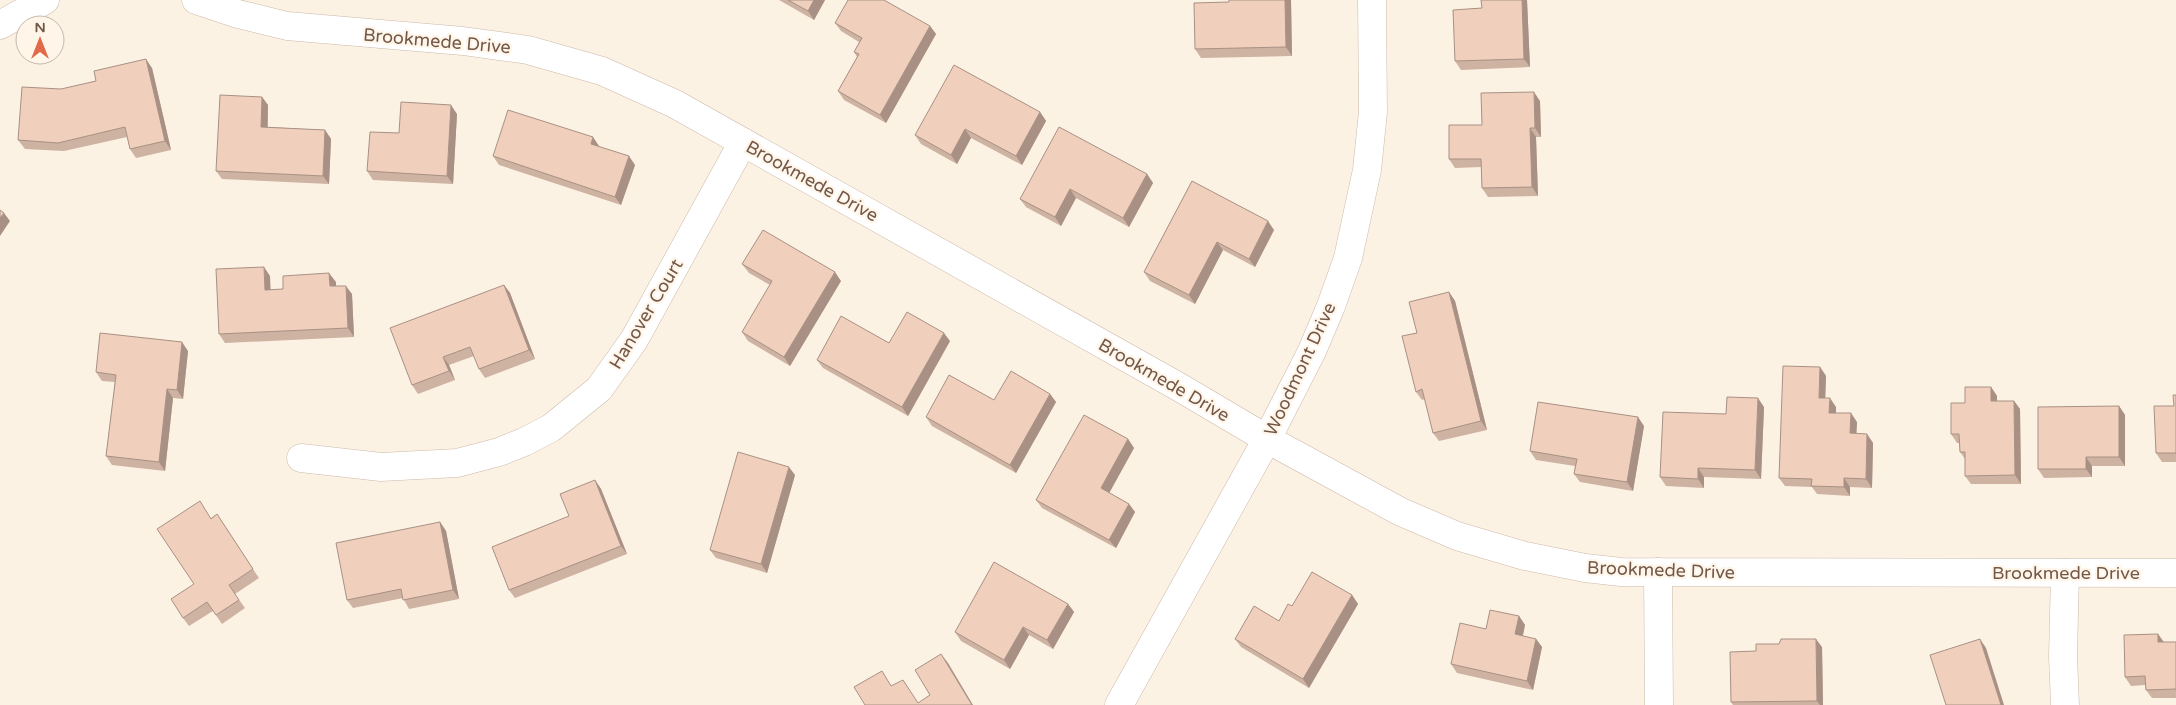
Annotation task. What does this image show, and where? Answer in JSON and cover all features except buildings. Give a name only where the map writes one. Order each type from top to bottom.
[{"type":"street","points":[[0,25],[45,0]]},
{"type":"street","name":"Brookmede Drive","points":[[196,0],[238,14],[287,26],[463,41],[528,50],[602,71],[675,104],[1267,439],[1402,512],[1457,536],[1524,556],[1584,568],[1621,572],[2176,573]]},
{"type":"street","name":"Woodmont Drive","points":[[1120,705],[1267,439],[1312,352],[1348,258],[1367,170],[1373,112],[1372,0]]},
{"type":"street","name":"Hanover Court","points":[[301,458],[381,467],[457,463],[499,452],[551,428],[599,388],[634,340],[743,142]]},
{"type":"street","points":[[1658,572],[1659,705]]},
{"type":"street","points":[[2065,573],[2063,656],[2065,705]]}]
